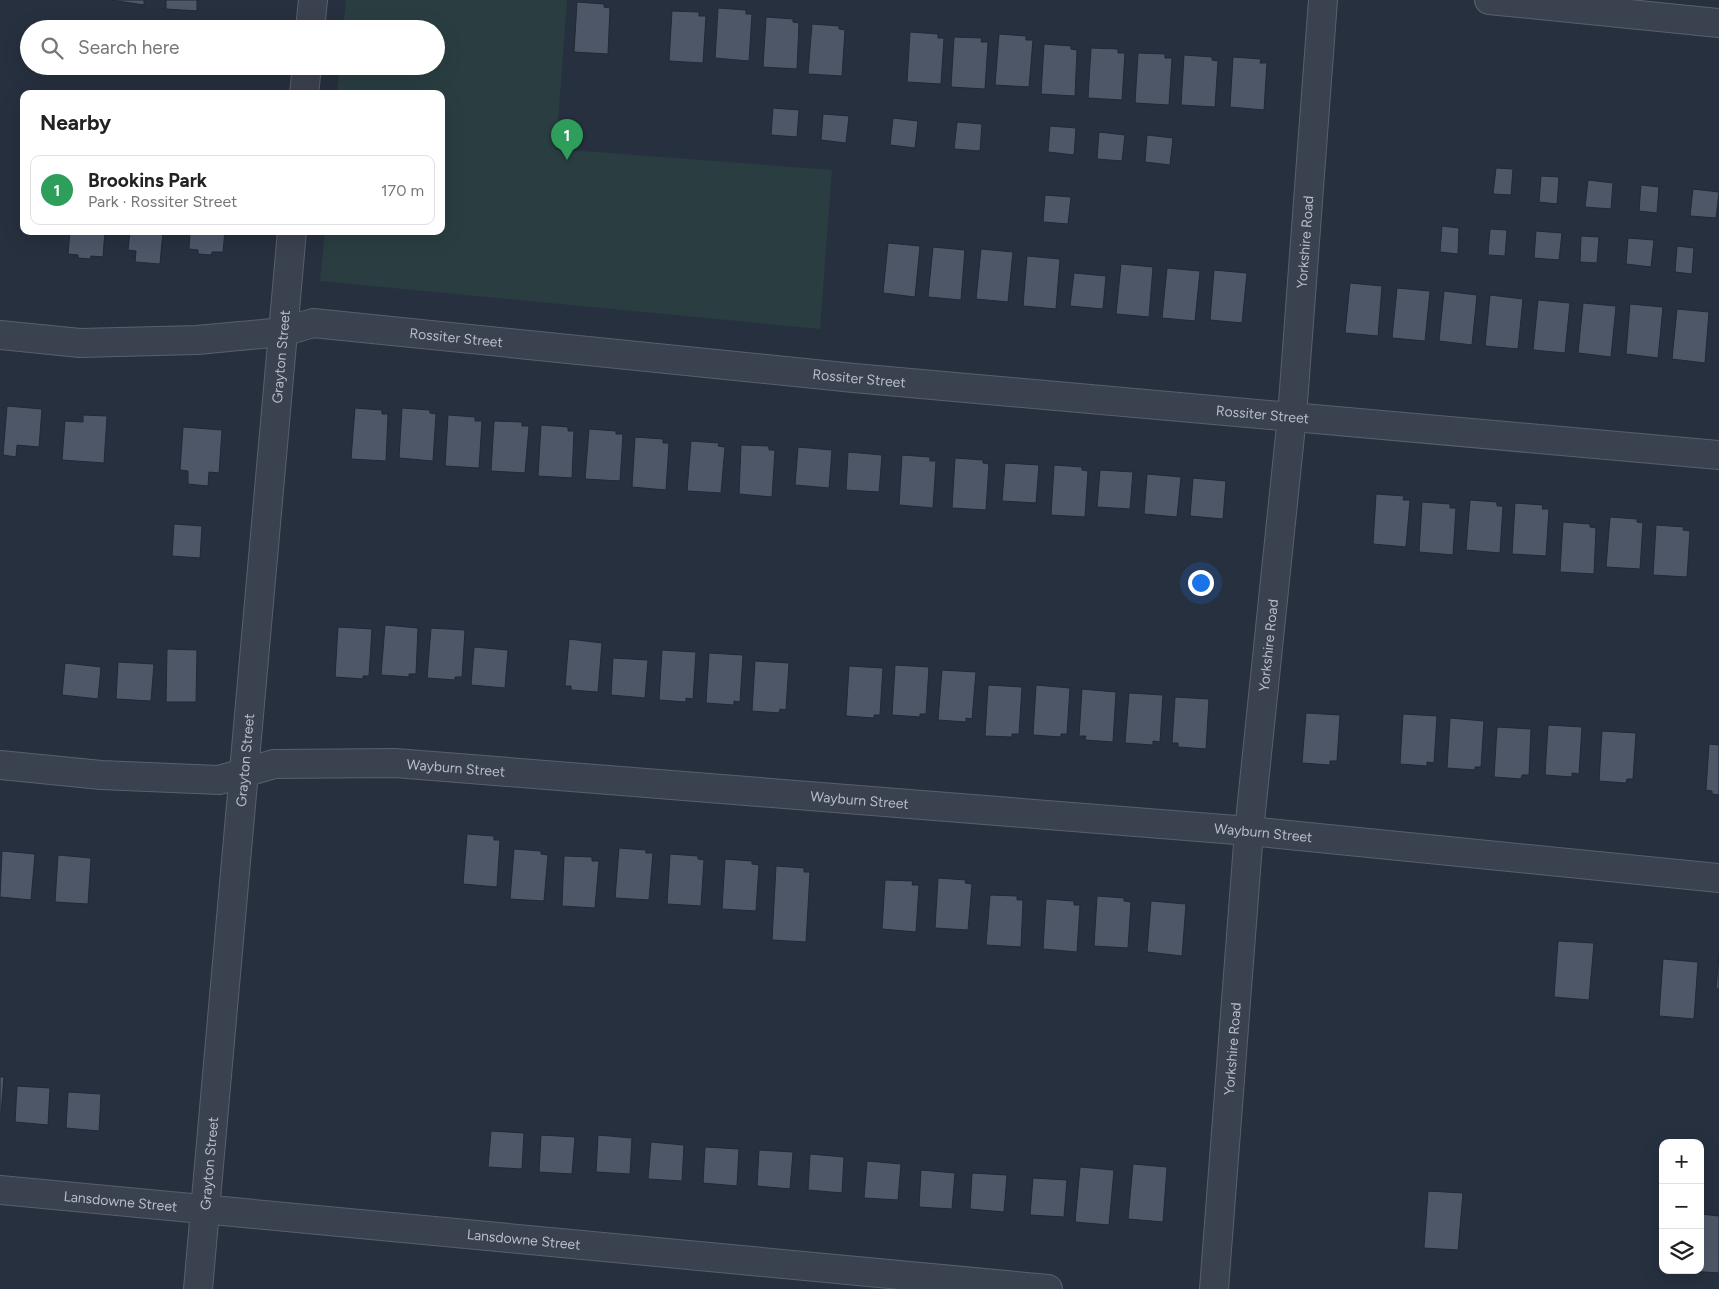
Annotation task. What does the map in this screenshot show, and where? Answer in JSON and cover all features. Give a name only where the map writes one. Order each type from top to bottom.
[{"type":"street","points":[[311,20],[313,0]]},
{"type":"street","name":"Yorkshire Road","points":[[1214,1289],[1249,831],[1292,416],[1323,0]]},
{"type":"street","points":[[1489,0],[1719,23]]},
{"type":"street","points":[[304,90],[306,75]]},
{"type":"street","name":"Grayton Street","points":[[198,1289],[292,235]]},
{"type":"street","name":"Rossiter Street","points":[[0,335],[80,343],[197,340],[283,332],[313,324],[854,378],[1719,455]]},
{"type":"street","name":"Wayburn Street","points":[[0,765],[101,775],[219,780],[274,764],[395,763],[1249,831],[1719,878]]},
{"type":"street","name":"Lansdowne Street","points":[[0,1190],[1048,1289]]},
{"type":"green space","points":[[346,0],[567,0],[556,149],[832,170],[820,329],[320,281],[325,235],[445,235],[445,90],[337,90],[339,75],[445,75],[445,20],[344,20]]},
{"type":"building","points":[[111,0],[144,0],[144,5]]},
{"type":"building","points":[[166,0],[197,0],[197,11],[166,9]]},
{"type":"building","points":[[577,2],[604,4],[604,7],[610,8],[608,54],[574,52]]},
{"type":"building","points":[[718,8],[746,10],[746,14],[752,14],[749,61],[715,58]]},
{"type":"building","points":[[672,11],[699,12],[699,16],[706,16],[703,63],[669,61]]},
{"type":"building","points":[[766,17],[793,19],[793,22],[799,23],[797,69],[763,67]]},
{"type":"building","points":[[812,24],[839,26],[839,29],[845,30],[842,76],[808,74]]},
{"type":"building","points":[[910,32],[938,34],[938,38],[944,38],[941,84],[907,82]]},
{"type":"building","points":[[999,34],[1026,36],[1026,40],[1033,40],[1029,87],[995,85]]},
{"type":"building","points":[[954,37],[982,38],[981,42],[988,42],[985,89],[951,87]]},
{"type":"building","points":[[1044,44],[1071,46],[1071,49],[1077,50],[1075,96],[1041,94]]},
{"type":"building","points":[[1091,48],[1118,49],[1118,53],[1125,53],[1122,100],[1088,98]]},
{"type":"building","points":[[1138,53],[1165,54],[1165,58],[1172,58],[1169,105],[1135,103]]},
{"type":"building","points":[[1184,55],[1212,57],[1212,60],[1218,61],[1215,107],[1181,105]]},
{"type":"building","points":[[1233,57],[1261,59],[1260,63],[1267,63],[1264,110],[1230,107]]},
{"type":"building","points":[[773,108],[799,110],[797,137],[771,135]]},
{"type":"building","points":[[823,114],[849,116],[846,143],[821,140]]},
{"type":"building","points":[[893,118],[918,121],[915,148],[890,145]]},
{"type":"building","points":[[957,122],[982,124],[980,151],[954,149]]},
{"type":"building","points":[[1050,126],[1076,128],[1074,155],[1048,152]]},
{"type":"building","points":[[1099,132],[1125,135],[1122,161],[1097,159]]},
{"type":"building","points":[[1147,135],[1173,138],[1170,165],[1145,162]]},
{"type":"building","points":[[1496,168],[1513,169],[1511,195],[1493,194]]},
{"type":"building","points":[[1541,176],[1559,177],[1557,204],[1539,202]]},
{"type":"building","points":[[1588,180],[1613,183],[1611,209],[1585,207]]},
{"type":"building","points":[[1641,185],[1659,187],[1657,213],[1639,211]]},
{"type":"building","points":[[1693,189],[1719,192],[1716,218],[1690,216]]},
{"type":"building","points":[[1045,195],[1071,197],[1068,224],[1043,222]]},
{"type":"building","points":[[1442,226],[1459,228],[1458,254],[1440,252]]},
{"type":"building","points":[[1490,229],[1507,230],[1505,256],[1488,255]]},
{"type":"building","points":[[1536,231],[1562,233],[1559,260],[1534,258]]},
{"type":"building","points":[[70,235],[105,235],[103,257],[78,258],[78,255],[68,254]]},
{"type":"building","points":[[130,235],[163,235],[160,264],[135,262],[136,251],[128,250]]},
{"type":"building","points":[[190,235],[225,235],[223,252],[212,252],[211,255],[198,254],[198,250],[189,249]]},
{"type":"building","points":[[1581,236],[1599,237],[1597,263],[1580,262]]},
{"type":"building","points":[[1628,238],[1654,240],[1651,267],[1626,264]]},
{"type":"building","points":[[888,243],[920,246],[915,297],[883,293]]},
{"type":"building","points":[[1677,246],[1694,248],[1692,274],[1675,272]]},
{"type":"building","points":[[933,247],[965,250],[961,300],[928,297]]},
{"type":"building","points":[[981,249],[1013,252],[1008,302],[976,299]]},
{"type":"building","points":[[1027,256],[1060,259],[1056,309],[1023,306]]},
{"type":"building","points":[[1121,264],[1153,267],[1149,317],[1116,314]]},
{"type":"building","points":[[1167,268],[1200,271],[1195,321],[1162,318]]},
{"type":"building","points":[[1214,270],[1247,273],[1242,323],[1210,320]]},
{"type":"building","points":[[1074,273],[1106,276],[1103,309],[1070,306]]},
{"type":"building","points":[[1350,283],[1382,286],[1378,336],[1345,333]]},
{"type":"building","points":[[1397,288],[1430,291],[1425,341],[1392,338]]},
{"type":"building","points":[[1444,291],[1477,295],[1472,345],[1439,341]]},
{"type":"building","points":[[1490,295],[1523,299],[1518,349],[1485,346]]},
{"type":"building","points":[[1538,300],[1570,303],[1565,353],[1533,350]]},
{"type":"building","points":[[1583,303],[1616,306],[1611,357],[1578,353]]},
{"type":"building","points":[[1630,304],[1663,307],[1658,358],[1626,354]]},
{"type":"building","points":[[1677,309],[1709,312],[1705,363],[1672,359]]},
{"type":"building","points":[[7,406],[42,409],[39,447],[17,445],[16,457],[3,455]]},
{"type":"building","points":[[355,408],[382,410],[382,414],[388,414],[386,461],[351,459]]},
{"type":"building","points":[[402,408],[430,410],[430,413],[436,414],[433,461],[399,458]]},
{"type":"building","points":[[83,415],[107,416],[104,463],[62,460],[65,421],[83,422]]},
{"type":"building","points":[[448,415],[475,417],[475,421],[482,421],[479,468],[445,466]]},
{"type":"building","points":[[494,421],[522,422],[522,426],[529,426],[525,473],[491,471]]},
{"type":"building","points":[[541,425],[568,427],[568,431],[574,431],[572,478],[538,476]]},
{"type":"building","points":[[183,427],[222,430],[219,473],[209,472],[208,486],[188,484],[188,471],[180,470]]},
{"type":"building","points":[[589,429],[616,431],[616,434],[623,434],[620,481],[585,479]]},
{"type":"building","points":[[635,437],[663,439],[663,443],[669,443],[666,490],[632,487]]},
{"type":"building","points":[[691,441],[719,443],[718,446],[725,447],[721,493],[687,491]]},
{"type":"building","points":[[741,445],[769,446],[769,450],[775,450],[772,497],[739,494]]},
{"type":"building","points":[[798,447],[832,450],[829,488],[795,485]]},
{"type":"building","points":[[848,452],[882,455],[879,492],[846,490]]},
{"type":"building","points":[[902,455],[930,457],[930,461],[936,461],[933,508],[899,505]]},
{"type":"building","points":[[955,458],[983,460],[983,463],[989,464],[986,510],[952,508]]},
{"type":"building","points":[[1005,463],[1039,465],[1036,503],[1002,501]]},
{"type":"building","points":[[1054,465],[1082,467],[1082,470],[1088,471],[1085,517],[1051,515]]},
{"type":"building","points":[[1100,470],[1133,472],[1130,509],[1097,507]]},
{"type":"building","points":[[1147,474],[1181,477],[1177,517],[1144,514]]},
{"type":"building","points":[[1193,478],[1226,481],[1223,519],[1190,516]]},
{"type":"building","points":[[1376,494],[1404,496],[1403,500],[1410,500],[1406,547],[1373,544]]},
{"type":"building","points":[[1470,500],[1497,502],[1497,506],[1503,506],[1500,553],[1466,550]]},
{"type":"building","points":[[1422,502],[1450,504],[1450,508],[1456,508],[1453,555],[1419,552]]},
{"type":"building","points":[[1515,503],[1543,505],[1542,509],[1549,509],[1546,556],[1512,554]]},
{"type":"building","points":[[1610,517],[1637,519],[1637,522],[1643,523],[1640,569],[1606,567]]},
{"type":"building","points":[[1563,522],[1590,524],[1590,527],[1596,528],[1594,574],[1560,572]]},
{"type":"building","points":[[174,524],[202,526],[200,558],[172,556]]},
{"type":"building","points":[[1656,525],[1684,527],[1683,530],[1690,531],[1687,577],[1653,575]]},
{"type":"building","points":[[385,625],[418,628],[416,674],[409,674],[409,677],[381,675]]},
{"type":"building","points":[[338,627],[372,629],[369,676],[363,676],[363,679],[335,677]]},
{"type":"building","points":[[431,628],[465,630],[462,677],[455,677],[455,680],[427,678]]},
{"type":"building","points":[[569,639],[602,643],[598,692],[571,690],[571,686],[565,686]]},
{"type":"building","points":[[474,647],[508,650],[505,688],[471,685]]},
{"type":"building","points":[[167,649],[197,650],[196,702],[166,702]]},
{"type":"building","points":[[662,650],[696,652],[693,699],[686,698],[686,702],[659,700]]},
{"type":"building","points":[[709,653],[743,655],[740,702],[734,701],[734,705],[706,703]]},
{"type":"building","points":[[613,658],[648,660],[645,698],[611,695]]},
{"type":"building","points":[[755,661],[789,663],[786,710],[780,709],[779,713],[752,711]]},
{"type":"building","points":[[118,662],[154,664],[151,701],[116,699]]},
{"type":"building","points":[[65,663],[101,667],[98,699],[62,695]]},
{"type":"building","points":[[895,665],[929,667],[926,714],[920,714],[920,717],[892,715]]},
{"type":"building","points":[[849,666],[883,668],[880,715],[874,715],[874,718],[846,716]]},
{"type":"building","points":[[942,670],[976,672],[972,719],[966,718],[966,722],[938,720]]},
{"type":"building","points":[[988,685],[1022,687],[1019,734],[1012,734],[1012,737],[985,736]]},
{"type":"building","points":[[1036,685],[1070,688],[1067,734],[1061,734],[1061,737],[1033,735]]},
{"type":"building","points":[[1082,689],[1116,692],[1113,742],[1085,740],[1086,736],[1079,736]]},
{"type":"building","points":[[1129,693],[1163,695],[1160,742],[1153,741],[1153,745],[1125,743]]},
{"type":"building","points":[[1175,697],[1209,699],[1206,749],[1178,747],[1178,743],[1172,743]]},
{"type":"building","points":[[1306,713],[1340,715],[1337,761],[1330,761],[1330,765],[1302,763]]},
{"type":"building","points":[[1403,714],[1437,716],[1434,763],[1427,762],[1427,766],[1400,764]]},
{"type":"building","points":[[1450,718],[1484,721],[1481,767],[1475,767],[1475,770],[1447,768]]},
{"type":"building","points":[[1548,725],[1582,727],[1579,774],[1572,773],[1572,777],[1545,775]]},
{"type":"building","points":[[1497,727],[1531,729],[1529,775],[1522,775],[1521,779],[1494,777]]},
{"type":"building","points":[[1602,731],[1636,733],[1633,779],[1627,779],[1626,783],[1599,781]]},
{"type":"building","points":[[1709,744],[1719,745],[1719,795],[1712,794],[1712,791],[1706,790]]},
{"type":"building","points":[[467,834],[494,836],[494,840],[500,840],[497,887],[463,884]]},
{"type":"building","points":[[619,848],[646,850],[646,853],[653,853],[649,900],[615,898]]},
{"type":"building","points":[[514,849],[541,851],[541,854],[548,855],[544,901],[510,899]]},
{"type":"building","points":[[2,851],[35,854],[31,900],[0,897]]},
{"type":"building","points":[[670,854],[698,856],[698,859],[704,860],[701,906],[667,904]]},
{"type":"building","points":[[58,855],[91,858],[88,904],[55,902]]},
{"type":"building","points":[[564,856],[592,857],[592,861],[599,861],[595,908],[562,906]]},
{"type":"building","points":[[725,859],[752,861],[752,864],[759,865],[756,911],[722,909]]},
{"type":"building","points":[[776,866],[804,868],[804,872],[810,872],[806,942],[772,940]]},
{"type":"building","points":[[938,878],[966,880],[965,883],[972,884],[968,930],[935,928]]},
{"type":"building","points":[[885,880],[913,881],[912,885],[919,885],[916,932],[882,929]]},
{"type":"building","points":[[990,895],[1017,896],[1017,900],[1023,900],[1021,947],[986,945]]},
{"type":"building","points":[[1097,896],[1124,898],[1124,901],[1131,902],[1128,948],[1094,946]]},
{"type":"building","points":[[1046,899],[1074,901],[1074,905],[1080,905],[1077,952],[1043,949]]},
{"type":"building","points":[[1151,901],[1186,904],[1182,956],[1147,952]]},
{"type":"building","points":[[1558,941],[1594,943],[1589,1000],[1554,997]]},
{"type":"building","points":[[1719,955],[1719,989],[1716,989]]},
{"type":"building","points":[[1663,959],[1698,962],[1694,1019],[1659,1016]]},
{"type":"building","points":[[0,1077],[4,1077],[1,1114],[0,1114]]},
{"type":"building","points":[[17,1086],[50,1088],[48,1125],[15,1122]]},
{"type":"building","points":[[68,1092],[101,1094],[99,1131],[66,1128]]},
{"type":"building","points":[[491,1131],[524,1133],[522,1169],[488,1167]]},
{"type":"building","points":[[541,1135],[575,1137],[572,1174],[539,1172]]},
{"type":"building","points":[[598,1135],[632,1138],[630,1174],[596,1172]]},
{"type":"building","points":[[651,1142],[684,1145],[682,1181],[648,1179]]},
{"type":"building","points":[[705,1147],[739,1149],[737,1186],[703,1183]]},
{"type":"building","points":[[759,1150],[793,1152],[790,1189],[757,1186]]},
{"type":"building","points":[[810,1154],[844,1157],[842,1193],[808,1190]]},
{"type":"building","points":[[867,1161],[901,1164],[898,1200],[864,1198]]},
{"type":"building","points":[[1133,1164],[1167,1167],[1163,1222],[1128,1219]]},
{"type":"building","points":[[1080,1167],[1114,1170],[1109,1225],[1075,1222]]},
{"type":"building","points":[[921,1170],[955,1173],[952,1209],[919,1207]]},
{"type":"building","points":[[972,1173],[1007,1175],[1004,1212],[970,1209]]},
{"type":"building","points":[[1033,1178],[1067,1180],[1064,1217],[1030,1215]]},
{"type":"building","points":[[1428,1191],[1463,1193],[1458,1250],[1424,1248]]},
{"type":"building","points":[[1704,1214],[1719,1216],[1719,1273],[1704,1272]]},
{"type":"place","name":"Brookins Park","points":[[567,160]]}]
